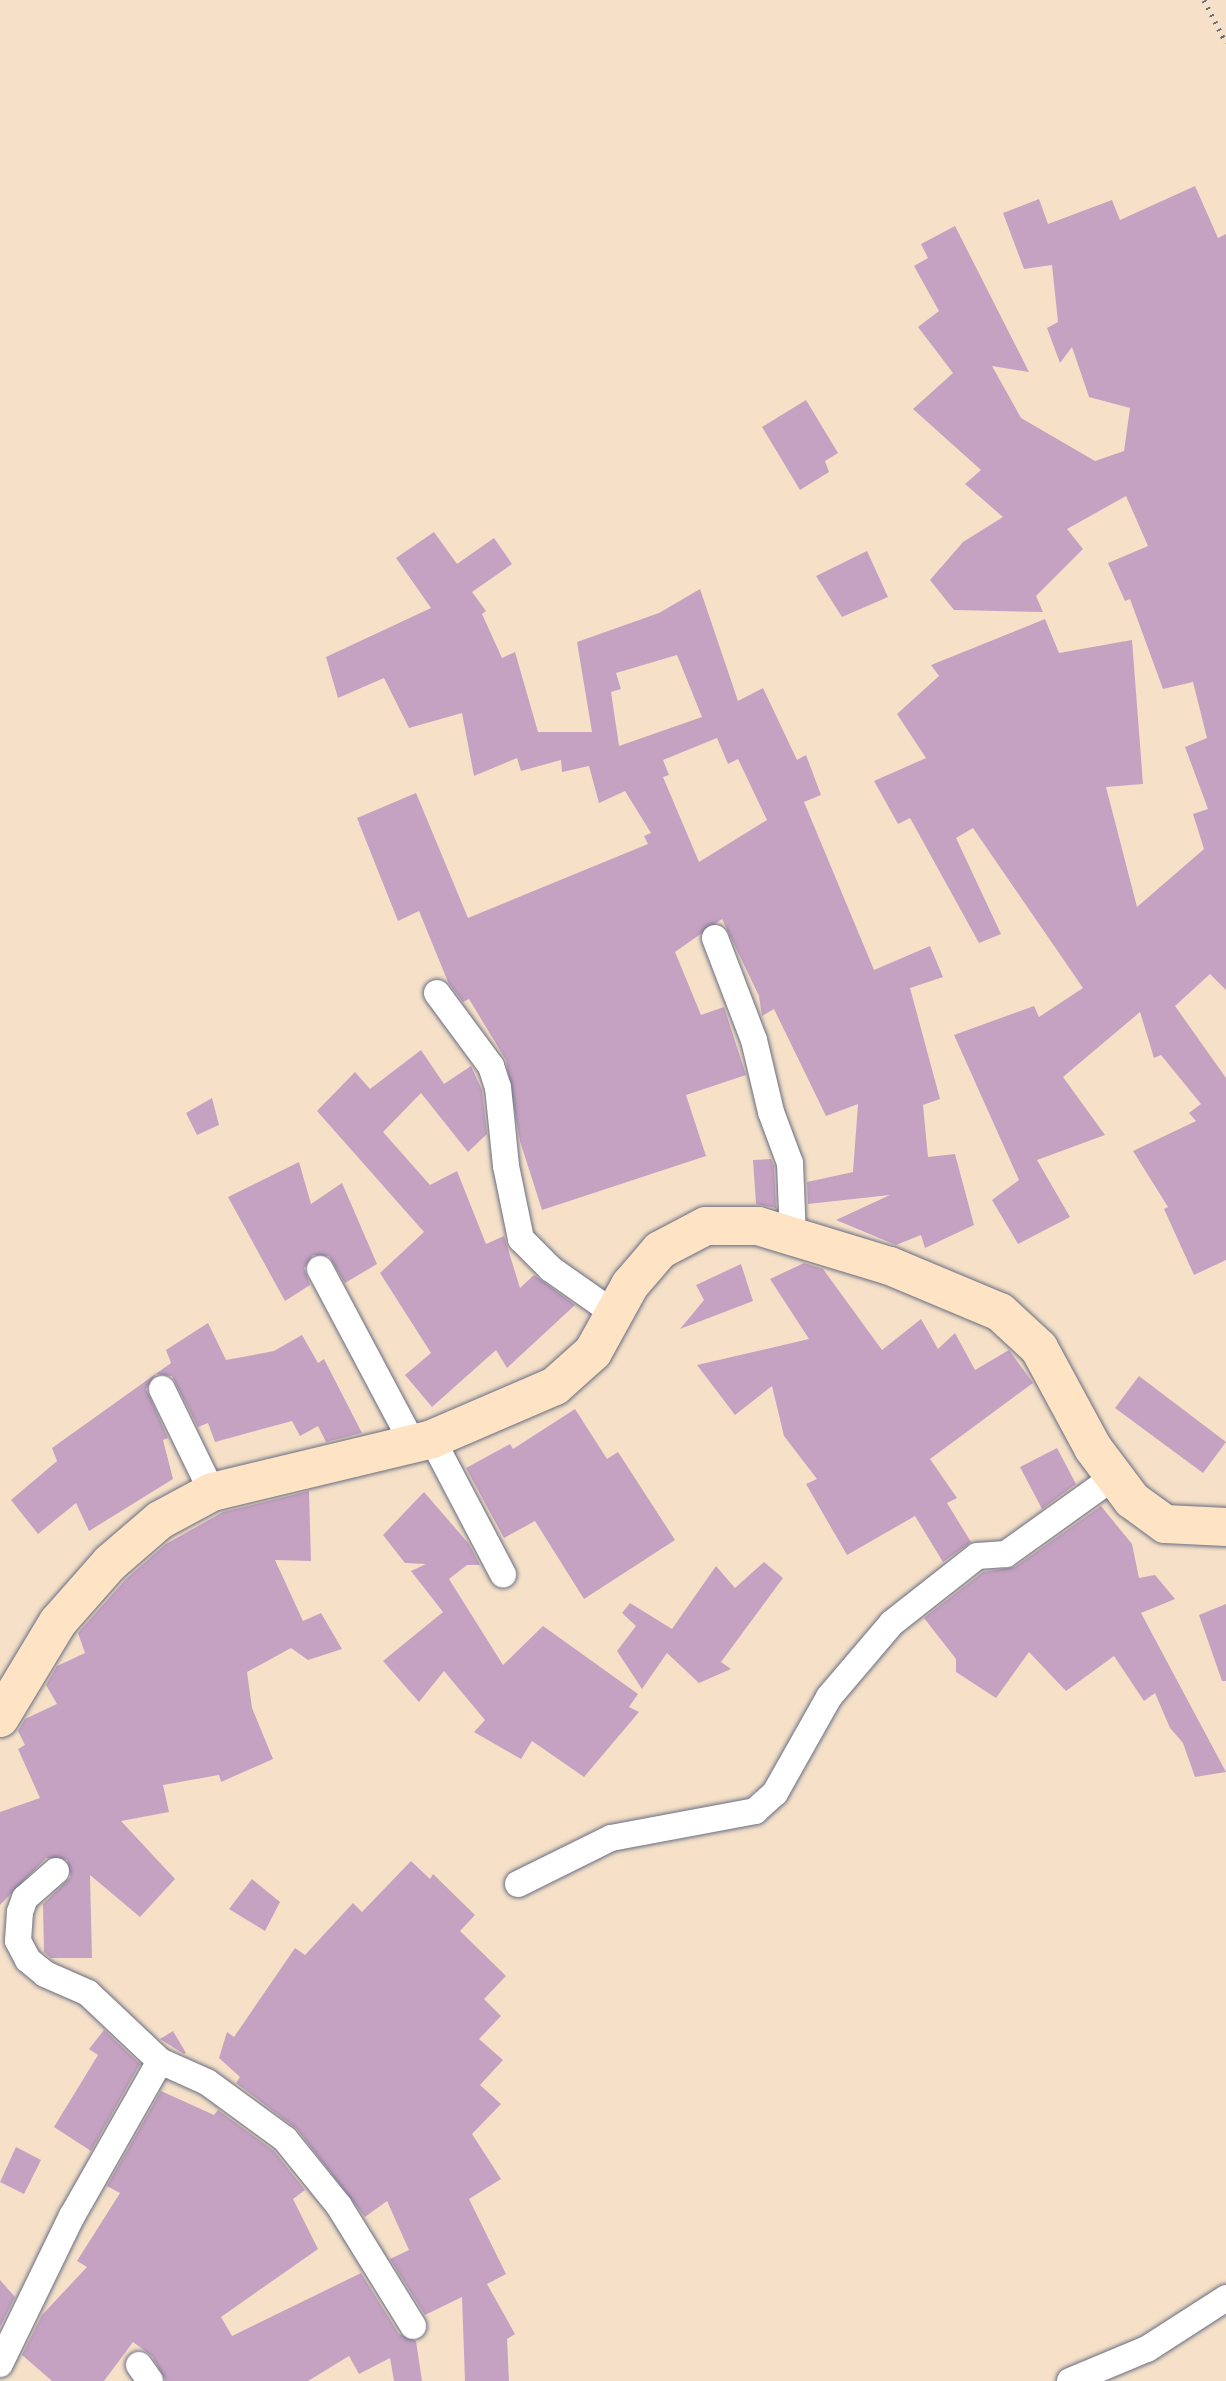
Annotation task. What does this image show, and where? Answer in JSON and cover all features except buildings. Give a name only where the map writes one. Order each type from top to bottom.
[{"type":"main road","points":[[0,1718],[58,1622],[110,1563],[160,1520],[212,1492],[422,1442],[555,1386],[593,1352],[647,1265],[687,1233],[706,1226],[758,1226],[890,1266],[1000,1312],[1039,1348],[1112,1478],[1132,1500],[1165,1524],[1226,1527]]},
{"type":"street","points":[[715,938],[754,1040],[771,1112],[790,1163],[793,1237]]},
{"type":"street","points":[[437,993],[491,1066],[498,1087],[507,1178],[521,1239],[551,1269],[615,1314]]},
{"type":"street","points":[[320,1269],[503,1574]]},
{"type":"street","points":[[162,1389],[212,1492]]},
{"type":"street","points":[[518,1884],[611,1838],[743,1816],[765,1804],[829,1697],[892,1623],[977,1556],[1006,1554],[1112,1478]]},
{"type":"street","points":[[56,1871],[25,1898],[18,1941],[23,1950],[45,1974],[88,1993],[160,2061],[207,2082],[285,2139],[339,2206],[413,2326]]},
{"type":"street","points":[[0,2364],[72,2216],[160,2061]]},
{"type":"street","points":[[1070,2381],[1147,2349],[1226,2298]]},
{"type":"path","points":[[1204,0],[1226,43]]}]
